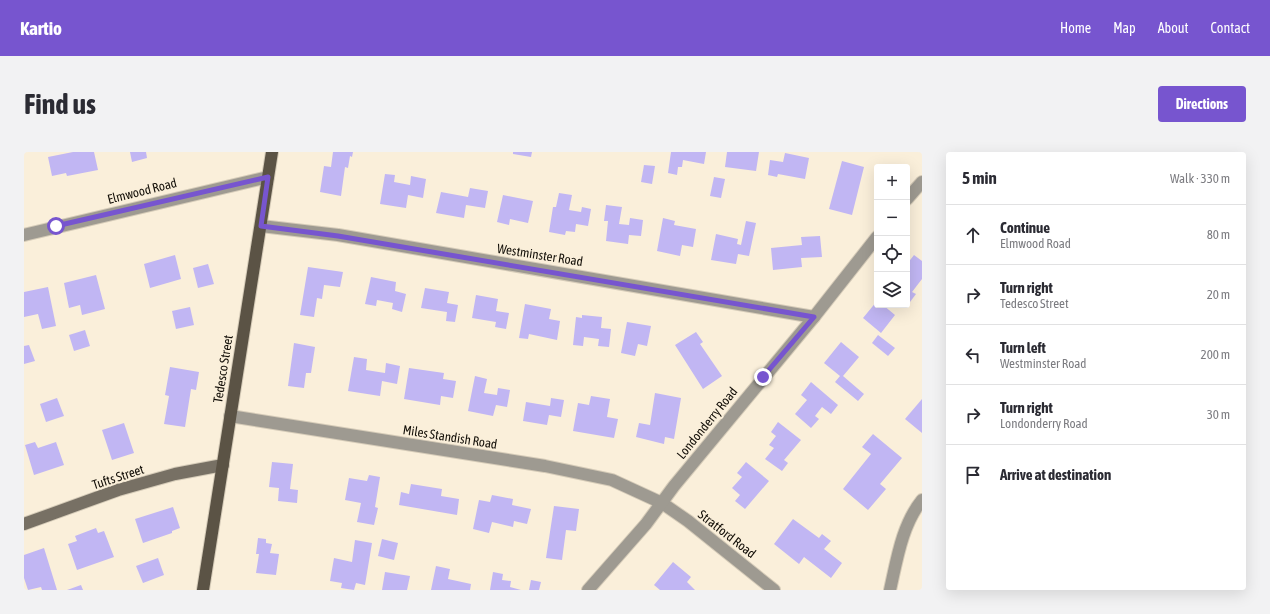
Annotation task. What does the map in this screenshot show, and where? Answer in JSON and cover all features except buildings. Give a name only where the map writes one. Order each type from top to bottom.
[{"type":"main road","name":"Tedesco Street","points":[[203,590],[272,152]]},
{"type":"street","name":"Elmwood Road","points":[[24,235],[268,177]]},
{"type":"street","points":[[910,196],[922,182]]},
{"type":"street","name":"Westminster Road","points":[[261,226],[360,239],[814,317]]},
{"type":"street","name":"Londonderry Road","points":[[588,590],[646,524],[661,503],[814,317],[874,241]]},
{"type":"street","name":"Miles Standish Road","points":[[230,416],[482,455],[582,473],[612,480],[661,503]]},
{"type":"street","name":"Tufts Street","points":[[24,524],[118,490],[175,474],[223,465]]},
{"type":"street","points":[[890,590],[903,535],[910,519],[922,500]]},
{"type":"street","name":"Stratford Road","points":[[661,503],[695,526],[774,590]]},
{"type":"route","points":[[56,226],[268,177],[261,226],[338,236],[814,317],[763,377]]}]
